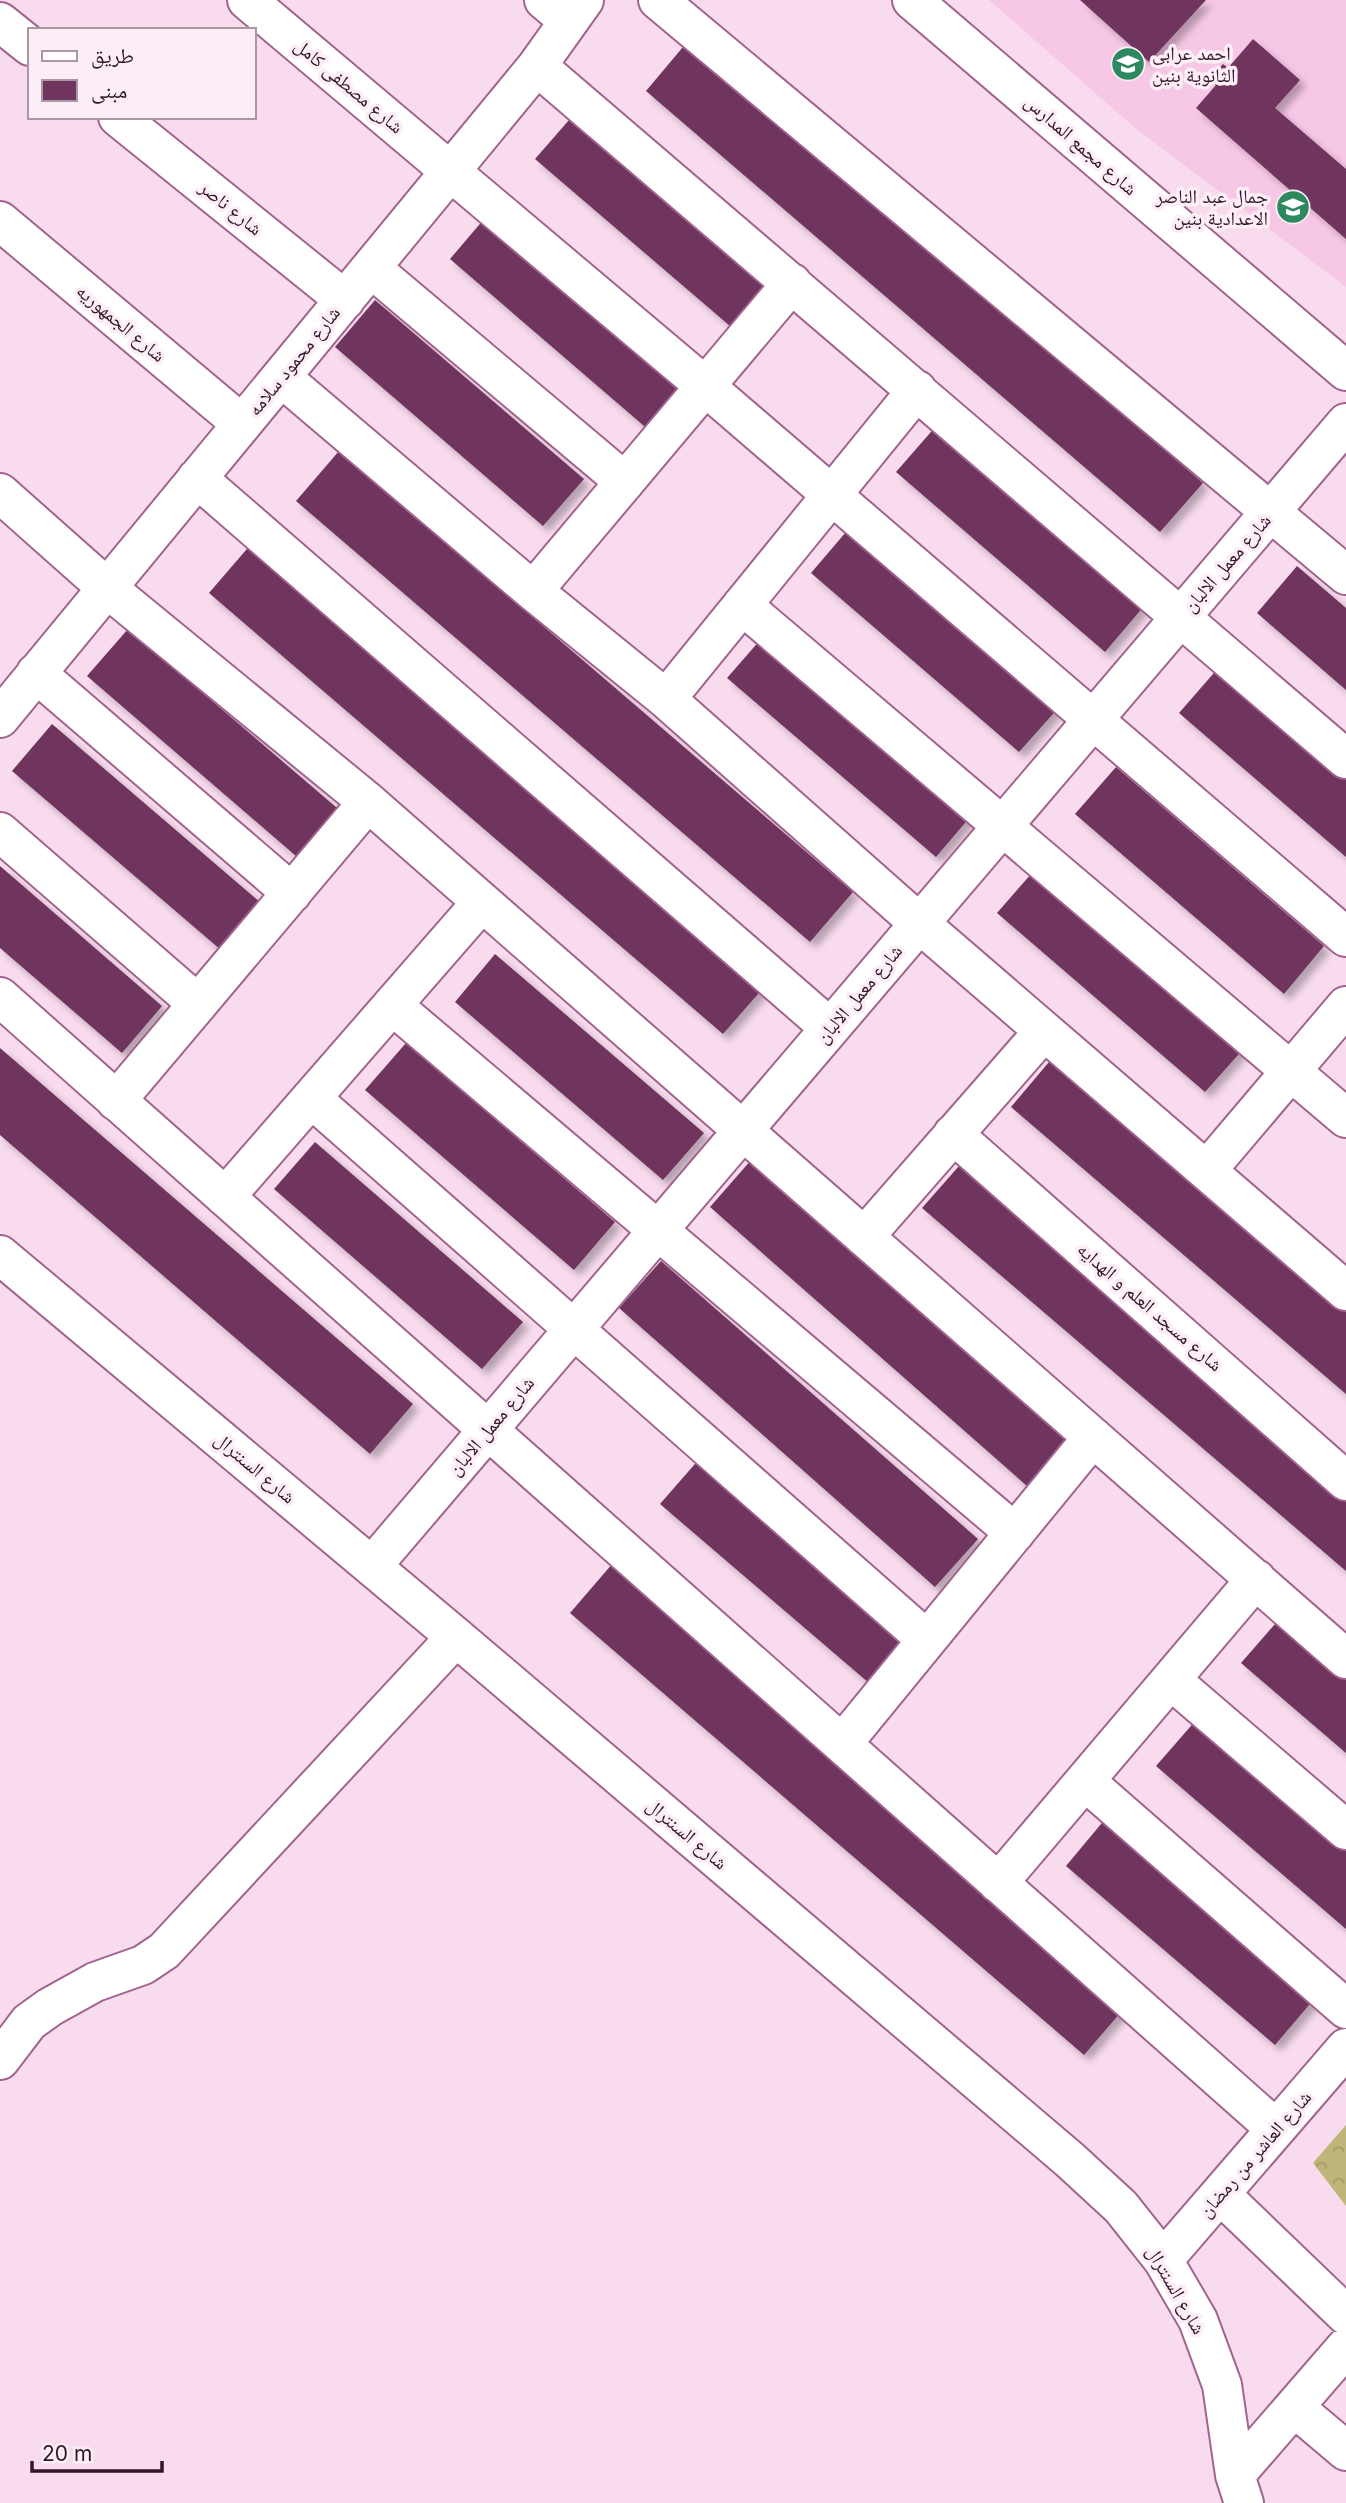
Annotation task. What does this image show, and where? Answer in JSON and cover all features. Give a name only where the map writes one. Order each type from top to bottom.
[{"type":"street","name":"شارع مصطفى كامل","points":[[247,0],[705,386],[1346,937]]},
{"type":"street","points":[[658,0],[1346,575]]},
{"type":"street","name":"شارع مجمع المدارس","points":[[912,0],[1346,372]]},
{"type":"street","name":"شارع محمود سلامه","points":[[0,718],[537,66],[566,7]]},
{"type":"street","points":[[0,22],[28,44]]},
{"type":"street","points":[[537,66],[1346,759]]},
{"type":"street","name":"شارع ناصر","points":[[120,119],[345,300]]},
{"type":"street","name":"شارع الجمهوريه","points":[[0,221],[242,424]]},
{"type":"street","points":[[371,268],[625,482]]},
{"type":"street","points":[[533,591],[792,283]]},
{"type":"street","points":[[281,377],[533,591],[666,699],[919,923],[1346,1291]]},
{"type":"street","points":[[666,699],[917,390]]},
{"type":"street","name":"شارع معمل الالبان","points":[[372,1566],[1346,423]]},
{"type":"street","points":[[197,478],[830,1028]]},
{"type":"street","points":[[0,493],[107,588],[368,802],[1346,1659]]},
{"type":"street","points":[[742,605],[1346,1118]]},
{"type":"street","points":[[36,673],[292,893]]},
{"type":"street","points":[[116,1101],[368,802]]},
{"type":"street","points":[[0,832],[198,1003]]},
{"type":"street","points":[[225,1197],[482,902]]},
{"type":"street","points":[[0,997],[1276,2129]]},
{"type":"street","points":[[392,1005],[1014,1533]]},
{"type":"street","points":[[1207,1170],[1346,1006]]},
{"type":"street","points":[[864,1237],[1044,1031]]},
{"type":"street","points":[[311,1098],[927,1640]]},
{"type":"street","name":"شارع مسجد العلم و الهدايه","points":[[953,1134],[1346,1480]]},
{"type":"street","name":"شارع السنترال","points":[[0,1255],[456,1637],[1070,2160],[1121,2207],[1163,2260],[1198,2320],[1222,2385],[1240,2489]]},
{"type":"street","points":[[842,1744],[1093,1437]]},
{"type":"street","points":[[998,1883],[1256,1579]]},
{"type":"street","points":[[0,2060],[29,2022],[50,2007],[96,1982],[143,1965],[164,1951],[456,1637]]},
{"type":"street","points":[[1171,1680],[1346,1830]]},
{"type":"street","points":[[1085,1781],[1346,2009]]},
{"type":"street","name":"شارع العاشر من رمضان","points":[[1163,2260],[1346,2048]]},
{"type":"street","points":[[1220,2194],[1346,2315]]},
{"type":"street","points":[[1240,2489],[1294,2407],[1346,2347]]},
{"type":"street","points":[[1294,2407],[1346,2451]]},
{"type":"shaded area","name":"جمال عبد الناصر الاعدادية بنين","points":[[989,0],[1346,0],[1346,287],[1135,128]]},
{"type":"green space","points":[[1346,2125],[1346,2206],[1313,2163]]},
{"type":"building","points":[[1080,0],[1206,0],[1149,62]]},
{"type":"building","points":[[1253,39],[1300,80],[1275,108],[1346,169],[1346,239],[1196,108],[1216,85],[1209,79],[1223,64],[1228,68]]},
{"type":"building","points":[[688,41],[1203,483],[1160,532],[646,91]]},
{"type":"building","points":[[576,112],[784,291],[744,338],[535,159]]},
{"type":"building","points":[[490,212],[699,392],[658,438],[450,259]]},
{"type":"building","points":[[375,300],[584,479],[543,526],[335,347]]},
{"type":"building","points":[[937,425],[1145,605],[1105,652],[896,472]]},
{"type":"building","points":[[339,451],[853,892],[810,942],[296,501]]},
{"type":"building","points":[[852,525],[1061,705],[1019,752],[811,573]]},
{"type":"building","points":[[252,543],[766,985],[723,1034],[209,593]]},
{"type":"building","points":[[1297,566],[1346,608],[1346,690],[1257,613]]},
{"type":"building","points":[[128,629],[337,808],[296,856],[87,676]]},
{"type":"building","points":[[768,631],[976,810],[936,857],[727,678]]},
{"type":"building","points":[[1220,666],[1346,774],[1346,857],[1179,713]]},
{"type":"building","points":[[52,724],[261,903],[221,950],[12,771]]},
{"type":"building","points":[[1116,767],[1324,946],[1284,994],[1075,814]]},
{"type":"building","points":[[0,866],[162,1006],[122,1053],[0,948]]},
{"type":"building","points":[[1038,866],[1247,1045],[1205,1092],[997,913]]},
{"type":"building","points":[[495,954],[704,1133],[663,1180],[455,1002]]},
{"type":"building","points":[[406,1043],[615,1222],[574,1270],[365,1090]]},
{"type":"building","points":[[0,1048],[413,1404],[370,1454],[0,1135]]},
{"type":"building","points":[[1054,1056],[1346,1307],[1346,1394],[1011,1107]]},
{"type":"building","points":[[315,1142],[523,1322],[482,1369],[274,1189]]},
{"type":"building","points":[[966,1158],[1346,1484],[1346,1571],[922,1208]]},
{"type":"building","points":[[752,1159],[1069,1438],[1027,1486],[710,1207]]},
{"type":"building","points":[[661,1261],[978,1539],[935,1587],[619,1308]]},
{"type":"building","points":[[701,1457],[909,1636],[869,1683],[660,1504]]},
{"type":"building","points":[[613,1563],[1128,2004],[1084,2055],[570,1613]]},
{"type":"building","points":[[1282,1616],[1346,1671],[1346,1753],[1241,1663]]},
{"type":"building","points":[[1197,1719],[1346,1847],[1346,1929],[1156,1766]]},
{"type":"building","points":[[1106,1818],[1315,1998],[1275,2045],[1066,1866]]},
{"type":"place","name":"احمد عرابى الثانوية بنين","points":[[1128,64]]},
{"type":"place","name":"جمال عبد الناصر الاعدادية بنين","points":[[1293,207]]}]
